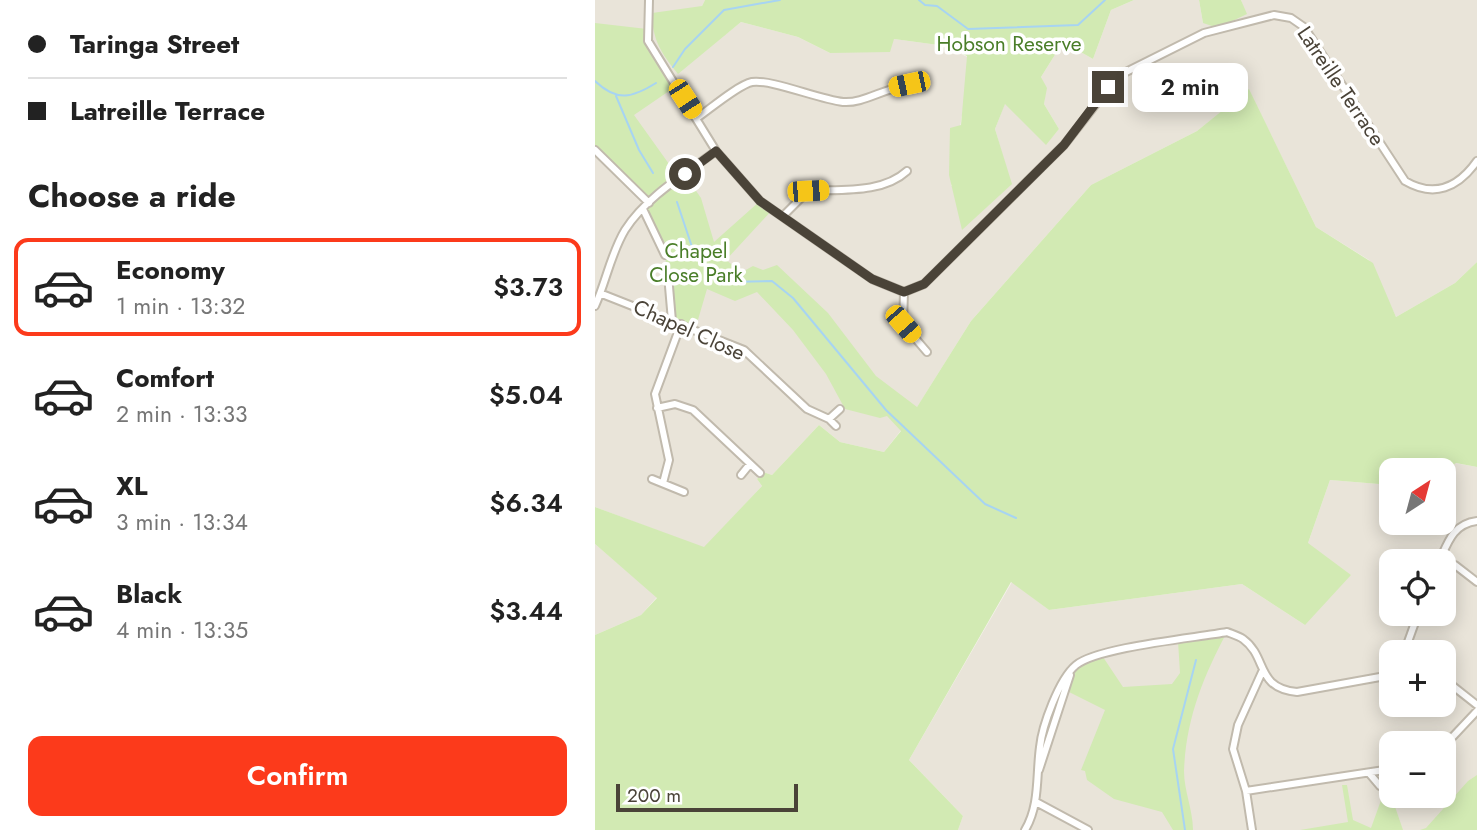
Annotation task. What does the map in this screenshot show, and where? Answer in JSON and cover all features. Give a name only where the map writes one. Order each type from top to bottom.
[{"type":"street","points":[[649,0],[648,41],[716,151],[760,201],[872,279],[904,292],[903,324],[927,352]]},
{"type":"street","name":"Latreille Terrace","points":[[904,292],[924,284],[1064,145],[1118,76],[1204,33],[1274,15],[1291,18],[1304,27],[1405,181],[1419,189],[1452,187],[1477,161]]},
{"type":"street","points":[[697,118],[750,82],[766,83],[810,96],[846,102],[910,84],[922,86]]},
{"type":"street","points":[[595,150],[646,206],[665,255]]},
{"type":"street","points":[[595,306],[621,239],[646,206],[716,151]]},
{"type":"street","points":[[783,216],[808,191],[872,187],[890,183],[907,171]]},
{"type":"street","points":[[668,275],[672,320]]},
{"type":"street","name":"Chapel Close","points":[[602,293],[744,350],[807,409],[829,419],[836,426]]},
{"type":"street","points":[[663,483],[669,460],[657,408],[658,385],[681,324]]},
{"type":"street","points":[[657,408],[675,404],[693,410],[760,473]]},
{"type":"street","points":[[829,419],[840,409]]},
{"type":"street","points":[[741,474],[750,464]]},
{"type":"street","points":[[652,479],[684,492]]},
{"type":"street","points":[[1445,549],[1454,531],[1465,523],[1477,521]]},
{"type":"street","points":[[1456,566],[1477,582]]},
{"type":"street","points":[[1025,830],[1036,802],[1040,744],[1048,716],[1076,664],[1101,654],[1227,632],[1244,639],[1262,672],[1274,686],[1297,692],[1379,678]]},
{"type":"street","points":[[1252,830],[1233,749],[1238,725],[1262,672]]},
{"type":"street","points":[[1456,688],[1477,705]]},
{"type":"street","points":[[1456,733],[1477,711]]},
{"type":"street","points":[[1245,791],[1379,771]]},
{"type":"street","points":[[1369,773],[1379,785]]},
{"type":"street","points":[[1036,802],[1087,830]]},
{"type":"shaded area","points":[[595,0],[705,0],[702,6],[726,34],[741,22],[798,37],[830,53],[894,39],[946,46],[967,57],[966,89],[951,186],[1011,184],[995,129],[1005,103],[1046,144],[1059,129],[1044,104],[1046,88],[1041,77],[1063,42],[1093,59],[1111,10],[1134,0],[1199,0],[1203,23],[1246,14],[1241,0],[1477,0],[1477,262],[1455,283],[1396,317],[1369,260],[1316,227],[1249,90],[1197,131],[1091,185],[971,321],[909,420],[884,452],[840,442],[819,425],[772,475],[763,472],[757,479],[762,486],[704,548],[595,507]]},
{"type":"shaded area","points":[[1456,463],[1477,467],[1477,830],[958,830],[963,816],[909,760],[1012,582],[1049,610],[1242,584],[1305,625],[1308,543],[1330,480],[1379,484],[1379,536],[1456,536]]},
{"type":"shaded area","points":[[595,544],[657,597],[641,615],[595,635]]},
{"type":"green space","name":"Hobson Reserve","points":[[705,0],[1134,0],[1111,10],[1093,59],[1063,42],[1041,77],[1047,88],[1044,104],[1059,129],[1046,145],[1005,104],[995,129],[1012,184],[962,230],[949,175],[950,128],[961,125],[967,56],[946,46],[894,39],[890,52],[830,53],[798,37],[741,22],[678,74],[659,46],[652,13],[702,6]]},
{"type":"green space","points":[[1199,0],[1241,0],[1247,14],[1218,28],[1203,23]]},
{"type":"green space","name":"Chapel Close Park","points":[[595,23],[647,29],[648,41],[675,87],[634,115],[679,178],[685,175],[701,198],[714,242],[760,201],[773,209],[726,260],[742,272],[753,266],[763,270],[777,265],[828,313],[876,376],[917,407],[971,321],[1091,185],[1197,131],[1249,89],[1316,227],[1373,263],[1396,317],[1455,283],[1477,262],[1477,467],[1456,463],[1456,458],[1379,458],[1379,484],[1330,480],[1308,543],[1351,575],[1305,625],[1242,584],[1049,610],[1011,582],[909,760],[963,816],[958,830],[595,830],[595,635],[641,615],[657,598],[595,544],[595,507],[704,547],[762,486],[757,479],[763,472],[772,475],[819,425],[840,442],[884,452],[901,431],[887,416],[880,418],[845,409],[826,374],[793,330],[757,292],[735,301],[707,289],[695,330],[672,321],[665,255],[643,209],[649,203],[595,150]]},
{"type":"green space","points":[[1227,632],[1203,682],[1188,734],[1184,771],[1193,830],[1173,830],[1162,812],[1114,799],[1087,780],[1085,771],[1081,770],[1105,710],[1067,691],[1069,682],[1077,666],[1101,654],[1123,687],[1172,684],[1180,673],[1178,641]]},
{"type":"green space","points":[[1477,775],[1477,830],[1420,830],[1426,828],[1444,808],[1456,808],[1456,794]]},
{"type":"green space","points":[[1342,785],[1347,785],[1353,820],[1371,828],[1379,806],[1379,808],[1395,808],[1403,830],[1300,830],[1348,822]]},
{"type":"waterway","points":[[673,67],[685,49],[724,10],[780,0]]},
{"type":"waterway","points":[[919,0],[925,5],[937,6],[968,29],[1078,25],[1105,0]]},
{"type":"waterway","points":[[595,81],[610,92],[625,96],[656,83]]},
{"type":"waterway","points":[[616,96],[639,150],[653,173]]},
{"type":"waterway","points":[[677,202],[694,253],[713,275],[726,282],[772,281],[793,298],[886,410],[985,504],[1016,518]]},
{"type":"waterway","points":[[1185,830],[1173,749],[1196,660]]},
{"type":"route","points":[[685,174],[716,151],[760,201],[872,279],[904,292],[924,284],[1064,145],[1108,87]]}]
